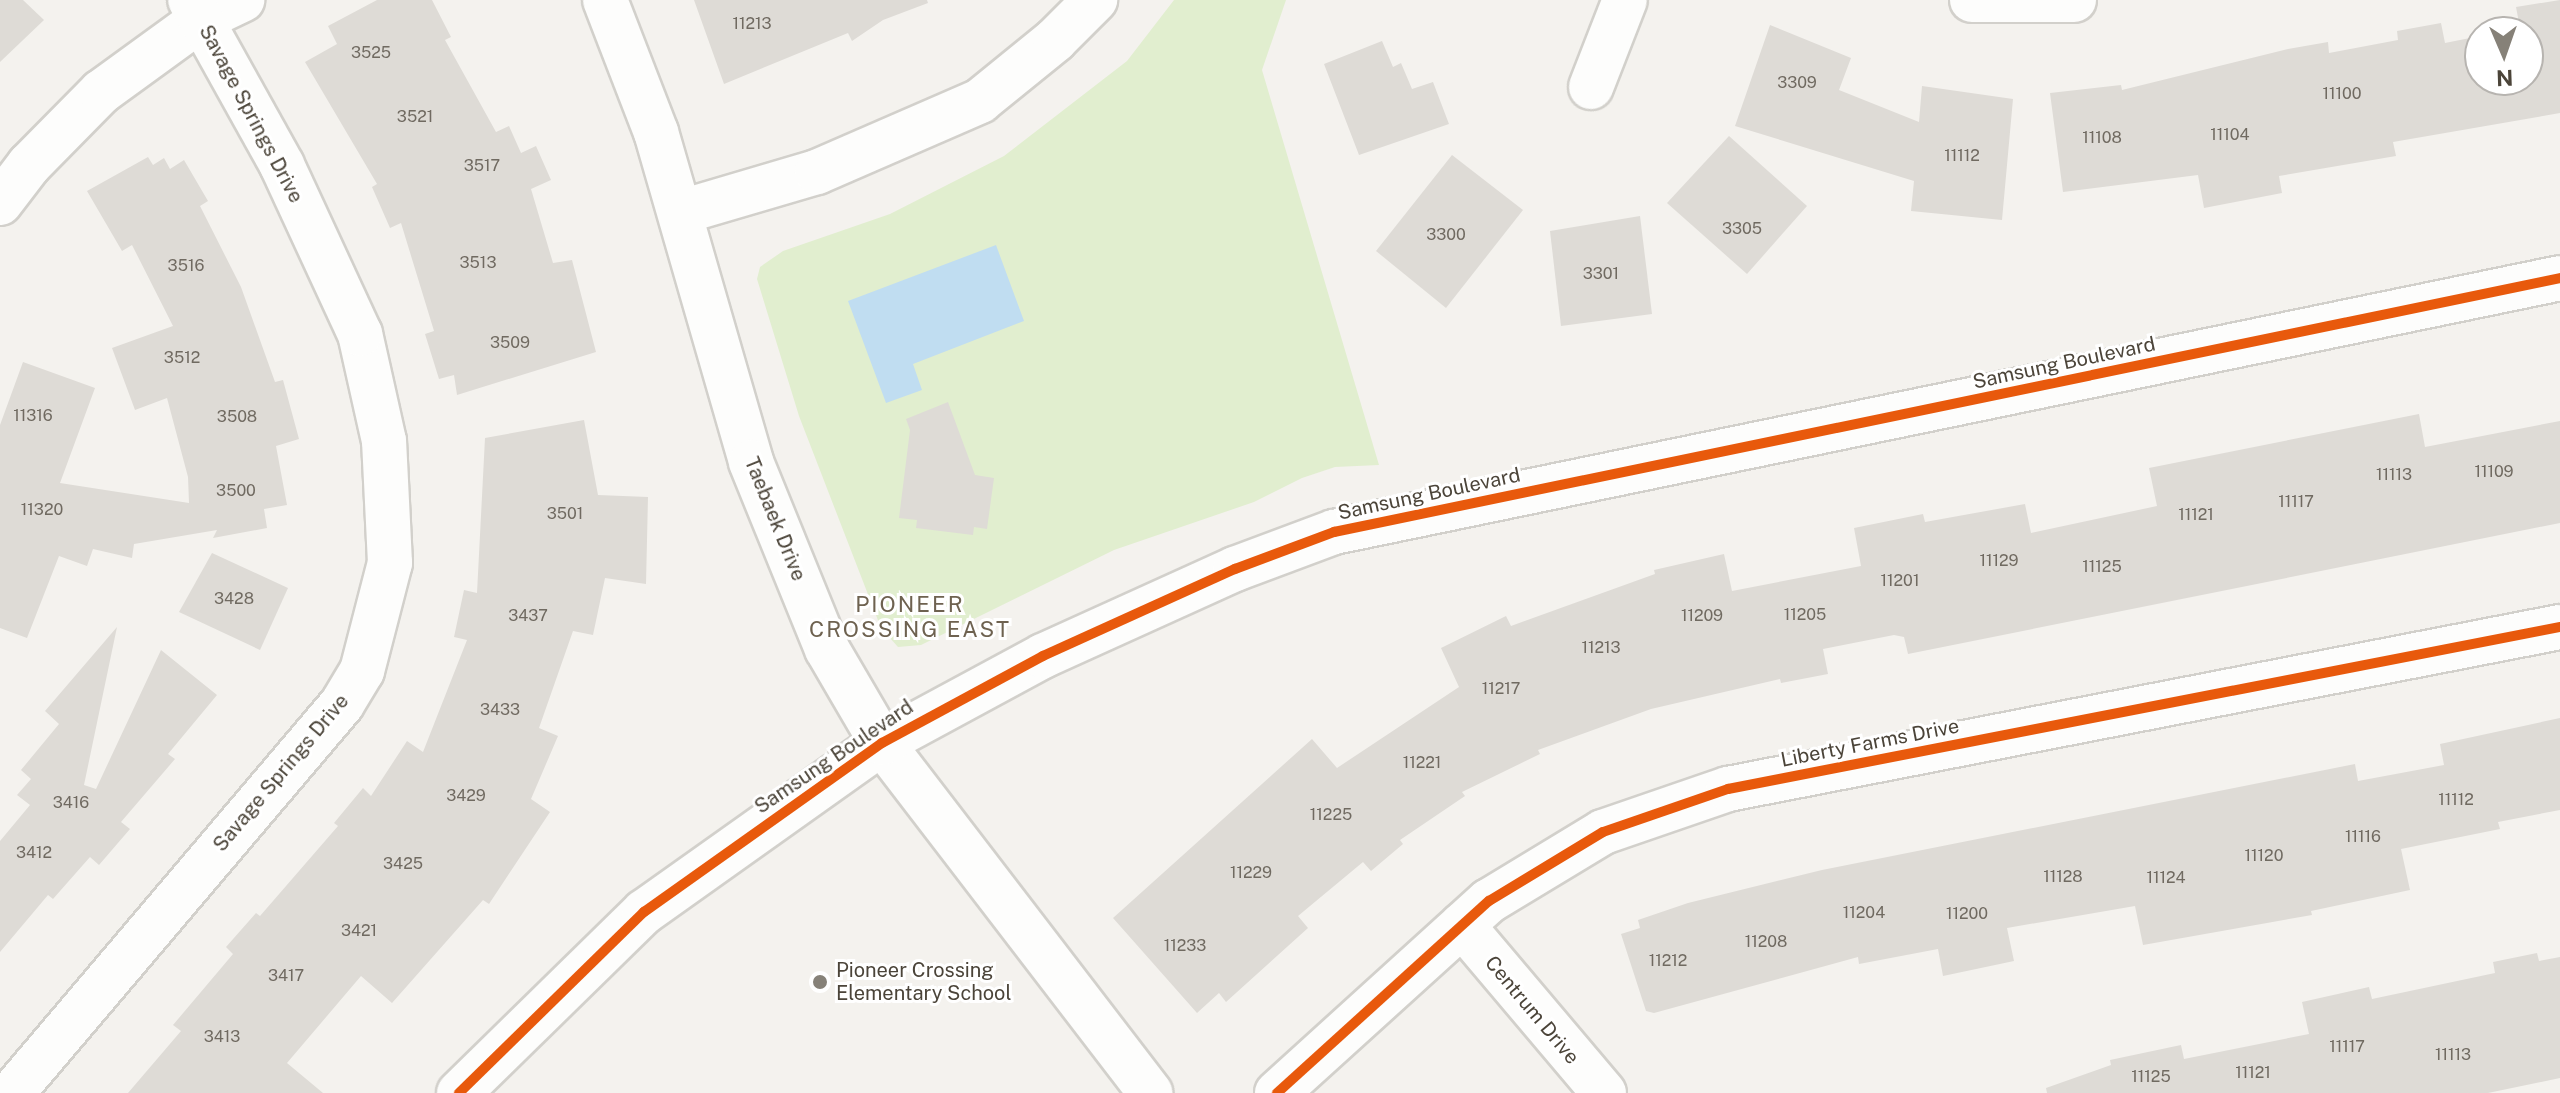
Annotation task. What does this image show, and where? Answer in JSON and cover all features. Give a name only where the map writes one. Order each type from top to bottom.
[{"type":"street","points":[[0,203],[29,165],[101,92],[195,10],[242,0]]},
{"type":"street","name":"Taebaek Drive","points":[[605,0],[681,212],[751,462],[827,649],[882,743],[1151,1093]]},
{"type":"street","points":[[681,212],[817,172],[980,101],[1055,40],[1095,0]]},
{"type":"street","points":[[1591,87],[1625,0]]},
{"type":"street","points":[[1972,0],[2074,0]]},
{"type":"street","name":"Savage Springs Drive","points":[[12,1093],[342,704],[362,671],[390,563],[384,441],[360,334],[282,165],[195,10]]},
{"type":"street","name":"Samsung Boulevard","points":[[459,1093],[644,912],[882,743],[1043,656],[1235,569],[1334,532],[2560,278]]},
{"type":"street","name":"Liberty Farms Drive","points":[[1277,1093],[1489,901],[1603,832],[1728,789],[2560,627]]},
{"type":"street","name":"Centrum Drive","points":[[1462,925],[1604,1093]]},
{"type":"green space","points":[[1174,0],[1286,0],[1262,70],[1379,465],[1335,467],[1302,478],[1254,502],[1114,550],[921,645],[898,647],[881,628],[799,416],[757,279],[760,267],[783,251],[890,214],[1004,156],[1127,61]]},
{"type":"water","points":[[996,245],[1024,321],[913,364],[922,390],[886,403],[848,301]]},
{"type":"building","points":[[0,0],[23,0],[44,20],[0,62]]},
{"type":"building","points":[[377,0],[432,0],[451,37],[445,40],[496,132],[509,126],[521,153],[536,146],[551,180],[531,189],[553,263],[572,260],[596,352],[457,395],[454,375],[439,379],[425,334],[434,331],[401,223],[390,228],[372,187],[377,184],[305,62],[337,44],[328,26]]},
{"type":"building","points":[[694,0],[927,0],[928,3],[883,20],[852,41],[848,33],[724,84]]},
{"type":"building","points":[[2560,0],[2560,113],[2393,142],[2396,156],[2279,176],[2282,193],[2204,208],[2198,175],[2063,192],[2050,93],[2121,85],[2122,90],[2328,42],[2329,53],[2398,40],[2397,31],[2441,23],[2445,43],[2464,39],[2464,96],[2544,96],[2544,16],[2518,16],[2516,7]]},
{"type":"building","points":[[1770,25],[1851,58],[1839,90],[1919,122],[1922,86],[2013,99],[2002,220],[1911,211],[1914,181],[1735,126]]},
{"type":"building","points":[[1382,41],[1393,67],[1401,63],[1412,89],[1433,82],[1449,124],[1359,155],[1324,64]]},
{"type":"building","points":[[1729,136],[1807,206],[1747,274],[1667,203]]},
{"type":"building","points":[[1452,155],[1523,210],[1446,308],[1376,251]]},
{"type":"building","points":[[148,157],[153,165],[164,158],[170,169],[184,160],[208,201],[200,206],[241,287],[275,382],[283,380],[299,439],[276,446],[287,505],[264,509],[267,528],[213,538],[217,530],[134,544],[132,558],[93,549],[87,566],[59,556],[27,638],[0,628],[0,425],[23,362],[95,388],[60,483],[189,503],[188,477],[167,398],[135,410],[112,348],[173,326],[132,245],[122,251],[87,191]]},
{"type":"building","points":[[1640,216],[1652,314],[1561,326],[1550,231]]},
{"type":"building","points":[[948,402],[975,475],[994,478],[987,529],[974,527],[973,535],[916,528],[917,520],[899,518],[910,430],[906,419]]},
{"type":"building","points":[[2419,414],[2425,447],[2560,421],[2560,523],[1908,654],[1904,637],[1894,635],[1823,649],[1828,674],[1781,683],[1780,679],[1651,709],[1538,750],[1540,754],[1462,792],[1465,796],[1400,840],[1403,844],[1371,871],[1363,862],[1298,916],[1308,928],[1226,1002],[1219,993],[1197,1013],[1113,918],[1312,739],[1337,768],[1459,687],[1441,648],[1506,616],[1511,626],[1655,574],[1654,570],[1724,554],[1732,591],[1861,566],[1854,528],[1923,514],[1925,522],[2025,504],[2031,533],[2157,506],[2149,468]]},
{"type":"building","points":[[584,420],[598,495],[648,497],[646,584],[605,578],[593,635],[573,631],[539,728],[558,736],[531,799],[550,812],[489,904],[483,900],[392,1003],[361,976],[287,1063],[323,1093],[128,1093],[181,1031],[173,1025],[233,954],[226,947],[256,913],[260,916],[338,826],[334,823],[363,788],[371,796],[407,741],[423,752],[467,640],[454,637],[464,590],[477,593],[485,438]]},
{"type":"building","points":[[212,553],[288,588],[260,650],[179,612]]},
{"type":"building","points":[[117,627],[84,785],[96,789],[161,650],[217,695],[168,754],[175,759],[121,822],[130,829],[99,865],[90,857],[53,899],[48,895],[0,952],[0,841],[30,805],[17,795],[31,779],[21,770],[59,724],[45,711]]},
{"type":"building","points":[[2560,718],[2560,810],[2498,822],[2500,829],[2401,849],[2410,890],[2311,911],[2312,915],[2143,945],[2135,906],[2007,928],[2014,961],[1943,976],[1938,949],[1859,964],[1858,957],[1654,1013],[1646,1011],[1621,934],[1640,928],[1638,920],[1688,903],[1822,870],[2355,764],[2358,781],[2444,765],[2440,744]]},
{"type":"building","points":[[2537,953],[2539,961],[2560,957],[2560,1078],[2488,1093],[2047,1093],[2046,1088],[2111,1065],[2110,1060],[2181,1045],[2184,1059],[2309,1034],[2302,1002],[2369,987],[2372,999],[2495,973],[2493,962]]},
{"type":"cycle path","points":[[459,1093],[644,912],[882,743],[1043,656],[1235,569],[1334,532],[2560,278]]},
{"type":"cycle path","points":[[1277,1093],[1489,901],[1603,832],[1728,789],[2560,627]]},
{"type":"place","name":"Pioneer Crossing Elementary School","points":[[820,982]]},
{"type":"district","name":"PIONEER CROSSING EAST","points":[[910,616]]}]
